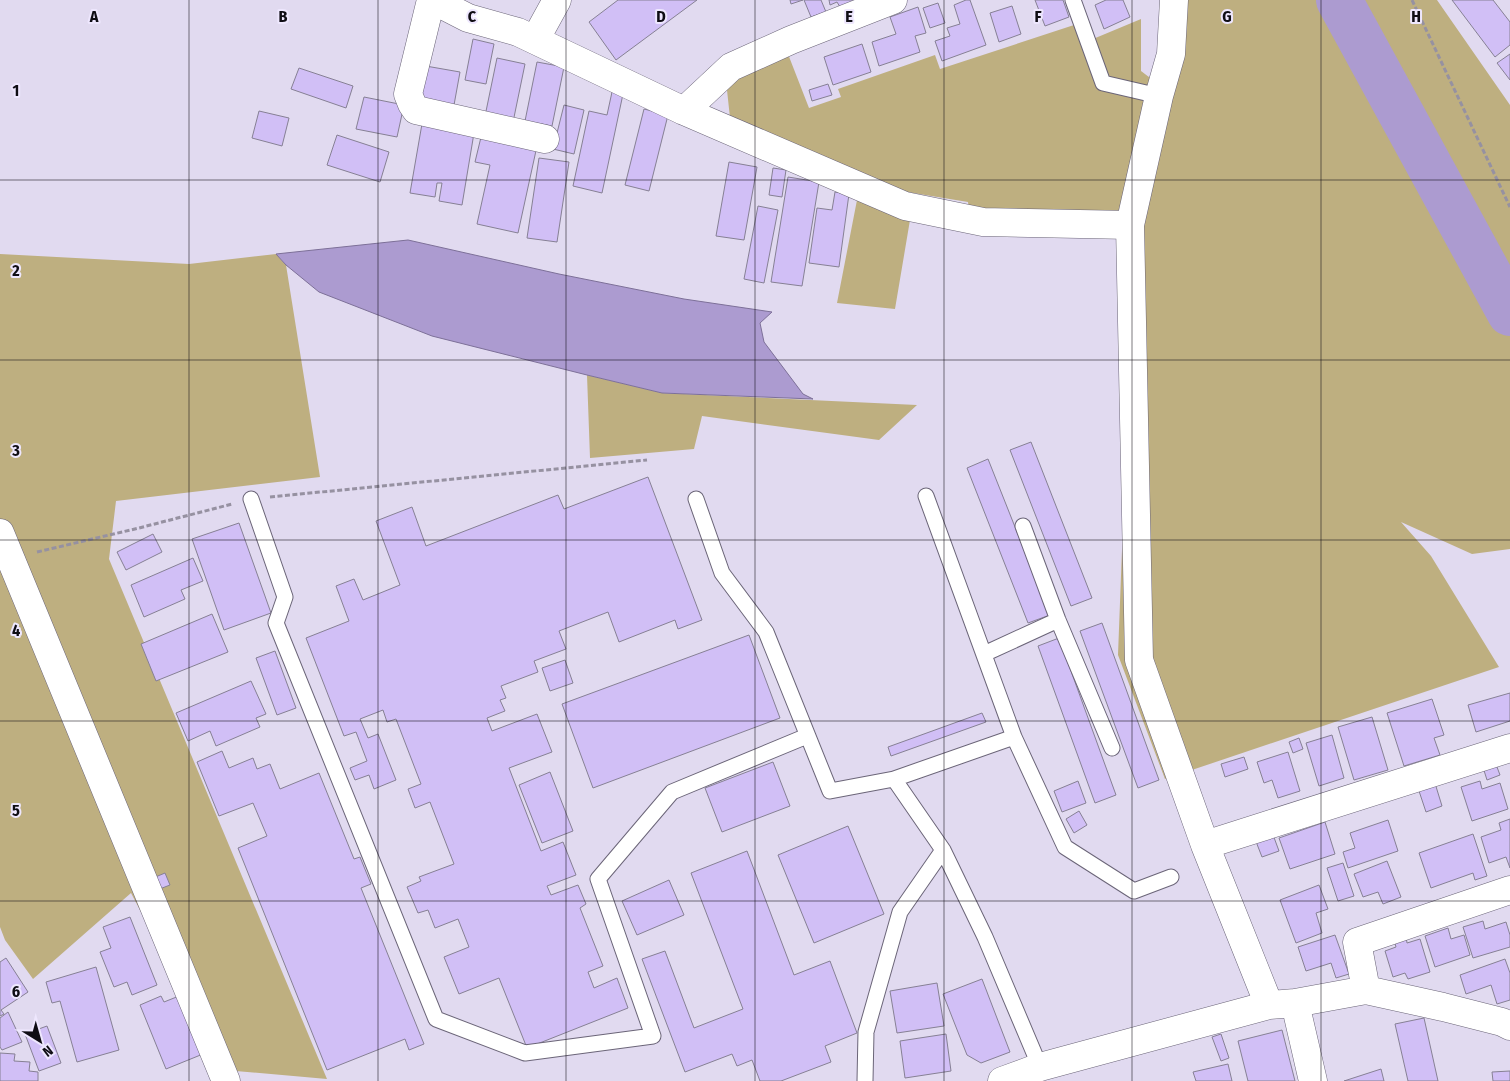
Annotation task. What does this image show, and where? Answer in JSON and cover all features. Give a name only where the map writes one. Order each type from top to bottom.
[{"type":"street","points":[[545,139],[416,110],[408,94],[432,0],[468,18],[518,32],[684,112],[905,206],[983,222],[1130,225]]},
{"type":"street","points":[[535,40],[557,0]]},
{"type":"street","points":[[684,112],[731,67],[791,40],[892,0]]},
{"type":"street","points":[[1174,0],[1171,54],[1159,96],[1130,225],[1139,660],[1205,845],[1282,1004],[1313,1081]]},
{"type":"street","points":[[0,533],[226,1081]]},
{"type":"street","points":[[1205,845],[1510,748]]},
{"type":"street","points":[[1366,990],[1357,942],[1510,890]]},
{"type":"street","points":[[1002,1081],[1040,1067],[1282,1004],[1366,990],[1443,1007],[1502,1022],[1510,1026]]},
{"type":"lane","points":[[1073,0],[1103,83],[1159,96]]},
{"type":"lane","points":[[926,496],[1014,737],[1065,847],[1134,891],[1172,877]]},
{"type":"lane","points":[[252,499],[285,597],[276,623],[436,1019],[525,1053],[653,1036],[598,879],[672,792],[808,736]]},
{"type":"lane","points":[[696,499],[722,572],[766,632],[830,791],[894,779],[1014,737]]},
{"type":"lane","points":[[1023,526],[1058,620],[1112,748]]},
{"type":"lane","points":[[984,654],[1058,620]]},
{"type":"lane","points":[[894,779],[943,850],[985,937],[1040,1067]]},
{"type":"lane","points":[[865,1081],[866,1032],[900,912],[943,850]]},
{"type":"path","points":[[1412,0],[1510,207]]},
{"type":"path","points":[[10,558],[252,499],[647,460]]},
{"type":"shaded area","points":[[1186,0],[1329,0],[1345,30],[1331,0],[1437,0],[1510,105],[1510,549],[1472,554],[1401,522],[1431,556],[1499,667],[1165,779],[1118,655],[1127,418],[1121,233],[971,229],[968,202],[901,191],[730,118],[727,90],[734,78],[788,54],[809,108],[841,97],[838,89],[935,55],[940,69],[1074,25],[1081,44],[1141,19],[1141,71],[1170,93]]},
{"type":"shaded area","points":[[857,200],[910,220],[895,309],[837,303]]},
{"type":"shaded area","points":[[408,240],[559,274],[684,299],[772,312],[760,323],[764,342],[803,394],[813,399],[662,393],[432,336],[319,292],[286,265],[276,254]]},
{"type":"shaded area","points":[[0,254],[189,264],[276,254],[286,265],[320,477],[116,501],[109,559],[327,1079],[224,1070],[131,893],[33,979],[5,940],[0,927]]},
{"type":"shaded area","points":[[587,375],[662,393],[917,405],[879,440],[702,416],[694,449],[590,458]]},
{"type":"building","points":[[618,0],[697,0],[616,60],[589,22]]},
{"type":"building","points":[[790,0],[803,0],[791,4]]},
{"type":"building","points":[[804,0],[821,0],[826,12],[811,17]]},
{"type":"building","points":[[829,0],[859,0],[840,7],[837,2],[830,5]]},
{"type":"building","points":[[970,0],[986,45],[942,61],[935,41],[950,36],[947,28],[960,24],[954,5]]},
{"type":"building","points":[[1035,0],[1063,0],[1069,17],[1045,26]]},
{"type":"building","points":[[1106,0],[1123,0],[1130,17],[1104,29],[1095,5]]},
{"type":"building","points":[[1452,0],[1493,0],[1510,22],[1510,45],[1495,57]]},
{"type":"building","points":[[938,3],[945,23],[930,28],[923,8]]},
{"type":"building","points":[[1012,6],[1021,34],[999,42],[990,13]]},
{"type":"building","points":[[918,7],[926,33],[915,36],[920,52],[879,66],[872,42],[896,34],[890,17]]},
{"type":"building","points":[[473,39],[494,44],[486,84],[465,80]]},
{"type":"building","points":[[862,44],[871,72],[833,85],[824,57]]},
{"type":"building","points":[[1510,54],[1510,80],[1497,63]]},
{"type":"building","points":[[497,58],[525,64],[512,127],[484,121]]},
{"type":"building","points":[[537,62],[564,67],[552,126],[525,121]]},
{"type":"building","points":[[420,65],[460,72],[454,105],[414,97]]},
{"type":"building","points":[[299,68],[353,86],[346,108],[291,89]]},
{"type":"building","points":[[828,84],[832,95],[812,101],[809,90]]},
{"type":"building","points":[[612,92],[623,94],[602,193],[573,186],[589,111],[607,115]]},
{"type":"building","points":[[364,97],[404,105],[397,137],[356,129]]},
{"type":"building","points":[[564,105],[584,110],[574,154],[553,149]]},
{"type":"building","points":[[644,109],[668,115],[649,191],[625,185]]},
{"type":"building","points":[[259,111],[289,118],[282,146],[252,138]]},
{"type":"building","points":[[423,118],[475,127],[462,205],[439,201],[442,183],[437,183],[435,197],[410,193]]},
{"type":"building","points":[[482,133],[537,146],[518,233],[477,224],[490,165],[475,162]]},
{"type":"building","points":[[337,135],[389,152],[380,182],[327,165]]},
{"type":"building","points":[[539,158],[569,162],[557,242],[527,238]]},
{"type":"building","points":[[729,162],[757,167],[744,240],[716,236]]},
{"type":"building","points":[[773,168],[786,170],[782,197],[769,195]]},
{"type":"building","points":[[788,177],[819,182],[802,286],[771,282]]},
{"type":"building","points":[[835,192],[849,194],[839,267],[809,263],[817,208],[832,210]]},
{"type":"building","points":[[758,206],[778,210],[764,283],[744,279]]},
{"type":"building","points":[[1031,442],[1092,598],[1071,606],[1010,450]]},
{"type":"building","points":[[988,459],[1050,615],[1028,623],[967,468]]},
{"type":"building","points":[[648,477],[702,620],[678,629],[675,620],[619,642],[608,612],[559,631],[566,649],[534,661],[538,672],[501,686],[506,698],[500,700],[505,711],[487,718],[492,731],[537,714],[552,752],[509,768],[541,851],[563,842],[576,875],[547,886],[551,895],[578,885],[586,904],[580,908],[603,966],[588,972],[594,988],[617,978],[628,1008],[527,1048],[499,978],[459,994],[444,957],[469,947],[458,919],[435,928],[428,910],[418,913],[407,887],[421,881],[419,877],[454,864],[430,802],[415,808],[408,789],[421,784],[396,719],[387,722],[383,710],[360,719],[368,738],[378,734],[396,780],[374,789],[369,775],[355,780],[350,768],[367,761],[356,732],[344,736],[306,638],[349,621],[336,586],[354,579],[363,600],[400,585],[376,521],[412,507],[426,546],[558,495],[564,509]]},
{"type":"building","points":[[239,523],[271,613],[224,630],[192,539]]},
{"type":"building","points":[[153,534],[162,552],[126,570],[117,552]]},
{"type":"building","points":[[193,558],[203,581],[181,590],[185,599],[144,617],[131,585]]},
{"type":"building","points":[[212,614],[228,652],[156,681],[141,644]]},
{"type":"building","points":[[1102,623],[1159,780],[1138,788],[1080,631]]},
{"type":"building","points":[[749,635],[780,718],[593,788],[562,704]]},
{"type":"building","points":[[1059,638],[1116,795],[1095,803],[1038,646]]},
{"type":"building","points":[[275,651],[296,708],[277,715],[256,658]]},
{"type":"building","points":[[565,660],[573,683],[550,691],[542,668]]},
{"type":"building","points":[[251,681],[266,714],[256,718],[260,727],[216,746],[210,731],[188,741],[176,713]]},
{"type":"building","points":[[1510,693],[1510,721],[1476,732],[1468,705]]},
{"type":"building","points":[[1432,699],[1444,735],[1434,738],[1440,755],[1404,766],[1387,713]]},
{"type":"building","points":[[982,713],[986,722],[891,756],[888,747]]},
{"type":"building","points":[[1372,717],[1388,770],[1354,780],[1338,727]]},
{"type":"building","points":[[1332,735],[1344,778],[1319,786],[1306,743]]},
{"type":"building","points":[[1299,738],[1303,749],[1293,753],[1289,742]]},
{"type":"building","points":[[222,751],[229,768],[253,758],[257,769],[270,764],[280,789],[319,773],[354,859],[360,857],[371,884],[361,888],[424,1044],[409,1050],[405,1039],[327,1070],[238,848],[267,836],[253,803],[219,816],[197,762]]},
{"type":"building","points":[[1288,752],[1300,791],[1278,798],[1272,780],[1264,783],[1257,762]]},
{"type":"building","points":[[1244,757],[1248,769],[1225,777],[1221,764]]},
{"type":"building","points":[[1494,759],[1500,775],[1487,780],[1482,764]]},
{"type":"building","points":[[773,762],[790,806],[722,832],[705,788]]},
{"type":"building","points":[[550,772],[573,831],[542,843],[519,785]]},
{"type":"building","points":[[1434,780],[1442,806],[1426,812],[1417,785]]},
{"type":"building","points":[[1078,781],[1086,803],[1062,812],[1054,791]]},
{"type":"building","points":[[1480,781],[1482,789],[1500,783],[1508,809],[1472,821],[1461,787]]},
{"type":"building","points":[[1079,811],[1087,825],[1074,833],[1066,819]]},
{"type":"building","points":[[1510,819],[1510,868],[1506,857],[1489,863],[1481,837],[1501,830],[1499,823]]},
{"type":"building","points":[[1388,820],[1398,851],[1348,868],[1343,852],[1355,848],[1350,833]]},
{"type":"building","points":[[1325,822],[1335,854],[1290,869],[1279,838]]},
{"type":"building","points":[[848,826],[884,914],[814,943],[778,855]]},
{"type":"building","points":[[1272,832],[1279,851],[1262,857],[1255,839]]},
{"type":"building","points":[[1473,834],[1487,876],[1475,880],[1473,873],[1431,888],[1419,853]]},
{"type":"building","points":[[747,851],[794,975],[830,961],[857,1033],[825,1046],[831,1062],[781,1081],[760,1081],[752,1060],[737,1066],[732,1054],[685,1072],[642,959],[665,951],[694,1028],[743,1009],[691,873]]},
{"type":"building","points":[[1387,861],[1401,897],[1383,904],[1378,892],[1363,897],[1354,874]]},
{"type":"building","points":[[1343,863],[1354,896],[1338,901],[1327,868]]},
{"type":"building","points":[[165,873],[170,885],[157,890],[153,878]]},
{"type":"building","points":[[669,880],[684,915],[637,935],[622,901]]},
{"type":"building","points":[[1319,885],[1328,909],[1316,913],[1322,933],[1296,943],[1280,900]]},
{"type":"building","points":[[130,917],[157,985],[132,995],[127,982],[114,987],[100,952],[111,948],[103,927]]},
{"type":"building","points":[[1483,921],[1485,929],[1506,922],[1510,935],[1510,947],[1473,958],[1463,927]]},
{"type":"building","points":[[1448,928],[1451,939],[1464,935],[1470,955],[1435,967],[1425,936]]},
{"type":"building","points":[[1335,935],[1349,974],[1336,978],[1331,963],[1306,971],[1298,947]]},
{"type":"building","points":[[1406,936],[1407,943],[1420,939],[1430,972],[1408,979],[1405,973],[1393,977],[1385,951],[1396,947],[1394,940]]},
{"type":"building","points":[[6,958],[28,992],[1,1010],[4,1014],[0,1016],[0,962]]},
{"type":"building","points":[[1505,959],[1510,973],[1510,1000],[1497,1004],[1491,985],[1466,994],[1460,975]]},
{"type":"building","points":[[96,967],[119,1050],[77,1062],[60,1001],[52,1003],[46,982]]},
{"type":"building","points":[[982,979],[1010,1052],[981,1063],[967,1055],[943,994]]},
{"type":"building","points":[[937,983],[944,1026],[897,1033],[890,991]]},
{"type":"building","points":[[161,996],[164,1002],[179,996],[203,1054],[166,1069],[140,1005]]},
{"type":"building","points":[[8,1012],[22,1042],[2,1050],[0,1047],[0,1018]]},
{"type":"building","points":[[1424,1018],[1438,1081],[1408,1081],[1395,1024]]},
{"type":"building","points":[[47,1026],[61,1063],[39,1071],[25,1034]]},
{"type":"building","points":[[1282,1030],[1295,1081],[1248,1081],[1238,1041]]},
{"type":"building","points":[[946,1034],[951,1071],[905,1078],[900,1041]]},
{"type":"building","points":[[1221,1034],[1229,1058],[1221,1061],[1212,1037]]},
{"type":"building","points":[[0,1053],[15,1054],[14,1061],[30,1062],[29,1071],[38,1072],[38,1081],[0,1081]]},
{"type":"building","points":[[1228,1064],[1232,1081],[1196,1081],[1193,1072]]},
{"type":"building","points":[[1381,1069],[1384,1081],[1344,1081]]},
{"type":"building","points":[[1510,1071],[1510,1081],[1493,1081],[1492,1072]]},
{"type":"waterway","points":[[1339,0],[1510,313]]}]
